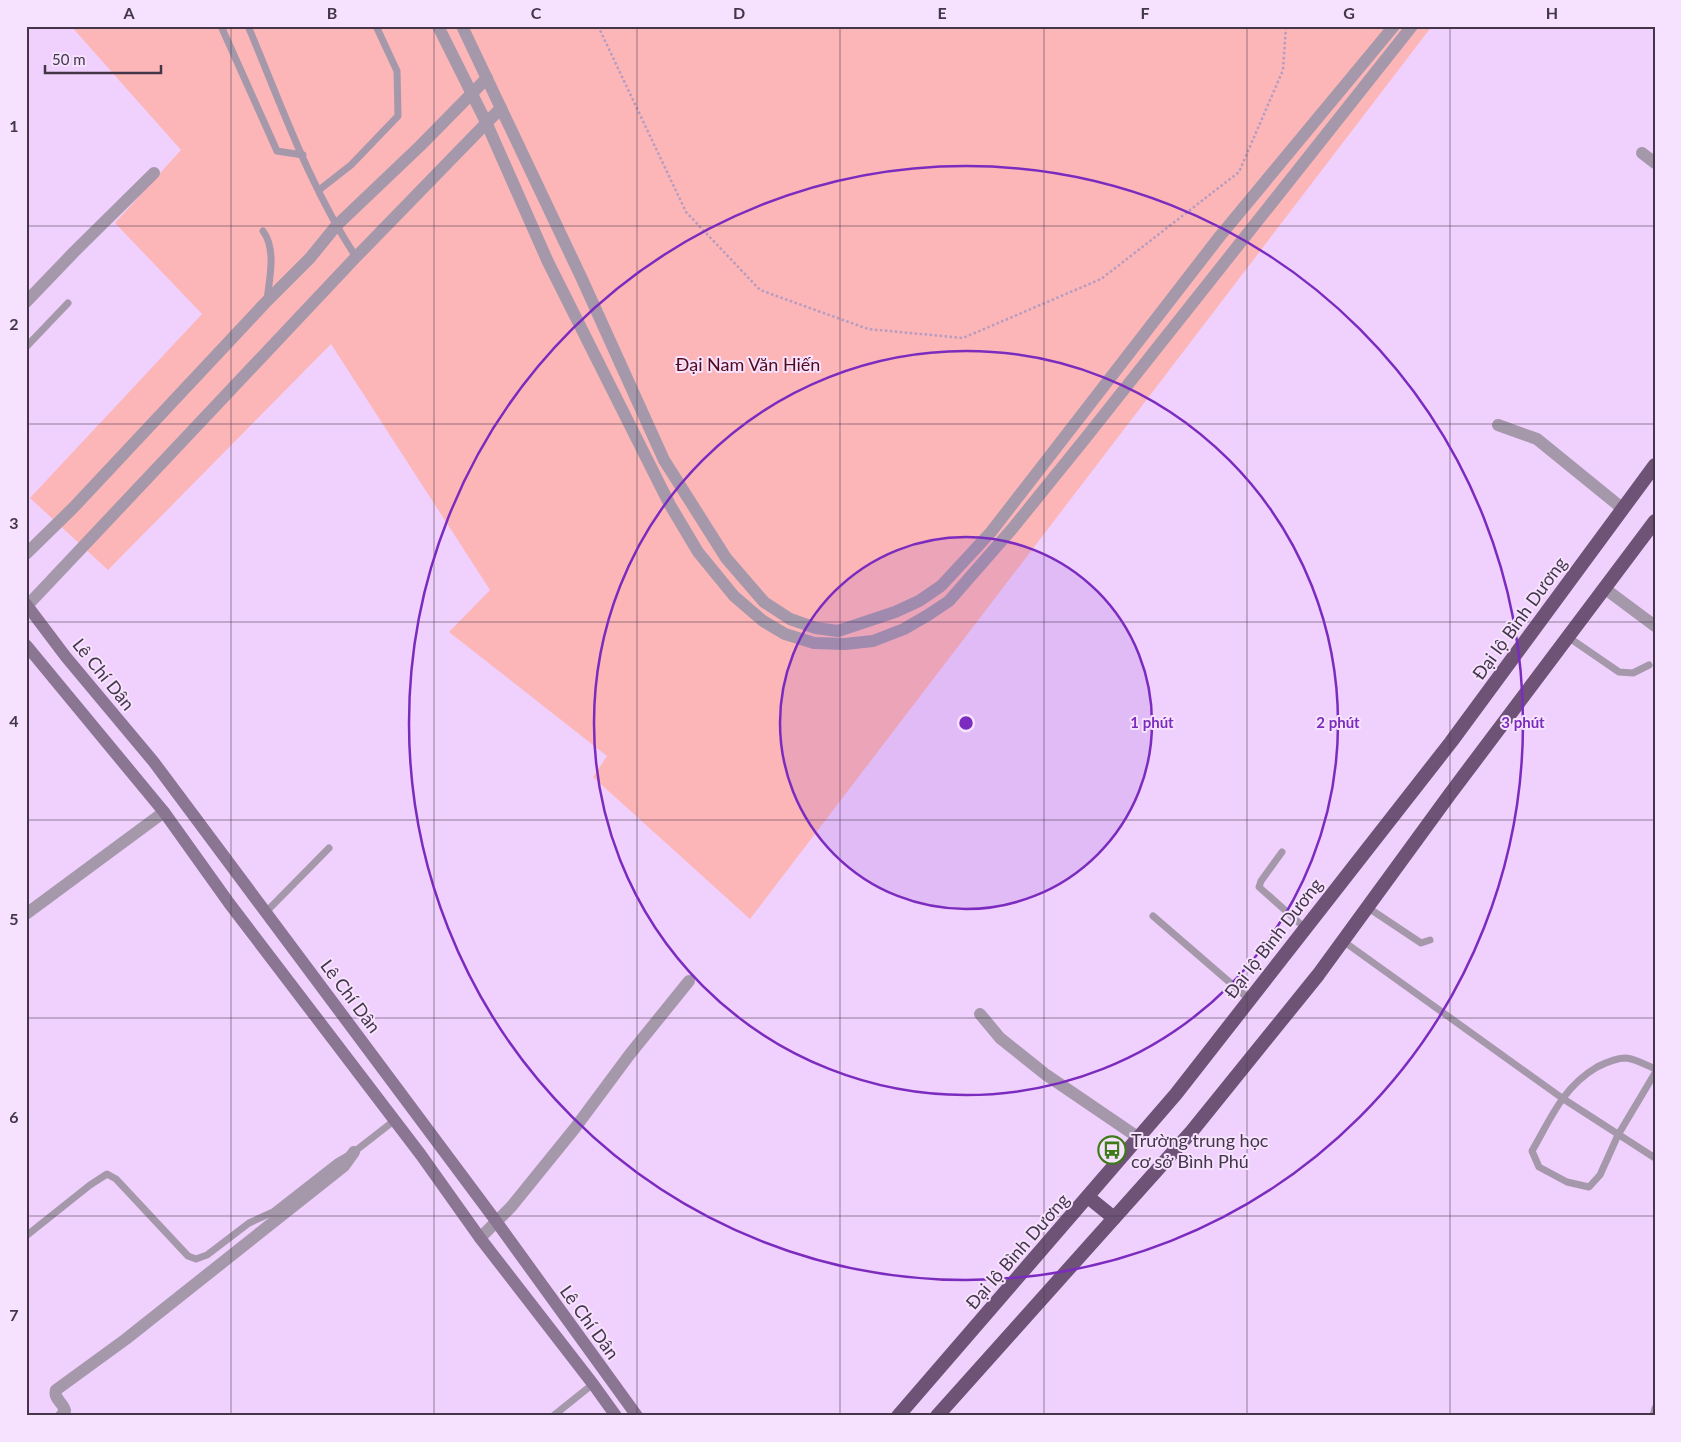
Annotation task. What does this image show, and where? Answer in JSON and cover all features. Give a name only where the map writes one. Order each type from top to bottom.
[{"type":"highway","name":"Đại lộ Bình Dương","points":[[898,1416],[1176,1094],[1451,742],[1655,466]]},
{"type":"highway","points":[[937,1416],[1192,1131],[1318,975],[1450,794],[1655,522]]},
{"type":"highway","points":[[1088,1197],[1114,1218]]},
{"type":"main road","name":"Lê Chí Dân","points":[[27,606],[153,761],[497,1222],[637,1416]]},
{"type":"main road","name":"Lê Chí Dân","points":[[26,645],[164,812],[229,903],[395,1120],[480,1238],[616,1416]]},
{"type":"street","points":[[438,26],[486,122],[548,262],[670,506],[698,552],[734,596],[763,621],[785,634],[814,643],[845,644],[873,641],[904,629],[949,601],[1012,529],[1084,440],[1412,26]]},
{"type":"street","points":[[462,26],[582,279],[664,460],[726,558],[764,602],[790,619],[816,628],[838,631],[919,602],[941,586],[991,532],[1220,236],[1394,26]]},
{"type":"street","points":[[26,554],[73,508],[267,301],[310,258],[336,226],[420,146],[487,78]]},
{"type":"street","points":[[27,606],[356,257],[501,108]]},
{"type":"street","points":[[1642,153],[1655,163]]},
{"type":"street","points":[[26,302],[154,173]]},
{"type":"street","points":[[1498,425],[1537,439],[1623,509]]},
{"type":"street","points":[[1604,588],[1655,626]]},
{"type":"street","points":[[26,914],[164,812]]},
{"type":"street","points":[[480,1238],[511,1207],[575,1128],[630,1054],[689,980]]},
{"type":"street","points":[[980,1014],[1000,1038],[1045,1074],[1139,1138]]},
{"type":"street","points":[[61,1416],[65,1411],[56,1397],[56,1390],[126,1339],[344,1166],[354,1152]]},
{"type":"lane","points":[[221,26],[277,151],[302,155]]},
{"type":"lane","points":[[248,26],[302,155],[336,226],[356,257]]},
{"type":"lane","points":[[319,190],[351,165],[398,116],[397,71],[376,26]]},
{"type":"lane","points":[[263,231],[271,253],[267,301]]},
{"type":"lane","points":[[26,347],[68,303]]},
{"type":"lane","points":[[1568,637],[1619,672],[1633,673],[1649,665]]},
{"type":"lane","points":[[266,912],[329,848]]},
{"type":"lane","points":[[1282,852],[1261,881],[1259,887],[1305,928]]},
{"type":"lane","points":[[1367,908],[1421,943],[1430,940]]},
{"type":"lane","points":[[1153,916],[1250,999]]},
{"type":"lane","points":[[1343,941],[1562,1098],[1655,1158]]},
{"type":"lane","points":[[1655,1069],[1641,1062],[1626,1058],[1606,1062],[1577,1082],[1562,1098],[1532,1152],[1539,1167],[1567,1182],[1589,1187],[1600,1175],[1618,1135],[1655,1073]]},
{"type":"lane","points":[[26,1236],[90,1185],[107,1174],[116,1179],[188,1256],[196,1259],[207,1255],[249,1223],[273,1212],[395,1120]]},
{"type":"lane","points":[[553,1416],[593,1384]]},
{"type":"lane","points":[[1653,1416],[1655,1408]]},
{"type":"path","points":[[598,26],[686,212],[760,290],[868,329],[963,338],[1101,279],[1240,172],[1283,70],[1286,26]]},
{"type":"green space","name":"Đại Nam Văn Hiến","points":[[71,26],[1432,26],[750,919],[593,777],[607,756],[449,632],[490,590],[331,344],[108,570],[30,498],[202,314],[115,223],[181,150]]},
{"type":"place","name":"Trường trung học cơ sở Bình Phú","points":[[1112,1150]]}]
